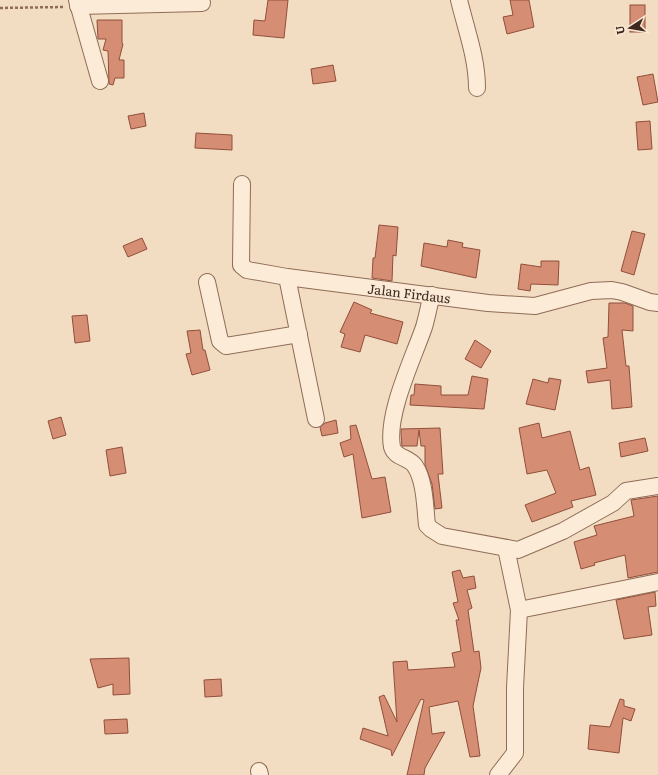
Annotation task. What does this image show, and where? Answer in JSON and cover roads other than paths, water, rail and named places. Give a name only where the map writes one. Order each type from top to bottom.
[{"type":"street","points":[[459,0],[474,57],[477,74],[477,88]]},
{"type":"street","points":[[100,81],[78,3],[202,3]]},
{"type":"street","name":"Jalan Firdaus","points":[[242,184],[241,266],[247,270],[287,277],[488,303],[535,306],[590,291],[612,290],[650,302],[658,302]]},
{"type":"street","points":[[287,277],[316,419]]},
{"type":"street","points":[[207,282],[220,340],[226,346],[299,334]]},
{"type":"street","points":[[432,295],[424,326],[393,419],[392,447],[401,457],[408,459],[415,466],[419,475],[428,525],[431,529],[442,536],[518,550],[570,528],[613,503],[626,491],[658,486]]},
{"type":"street","points":[[498,775],[515,753],[515,688],[519,610],[506,548]]},
{"type":"street","points":[[519,610],[658,582]]}]
